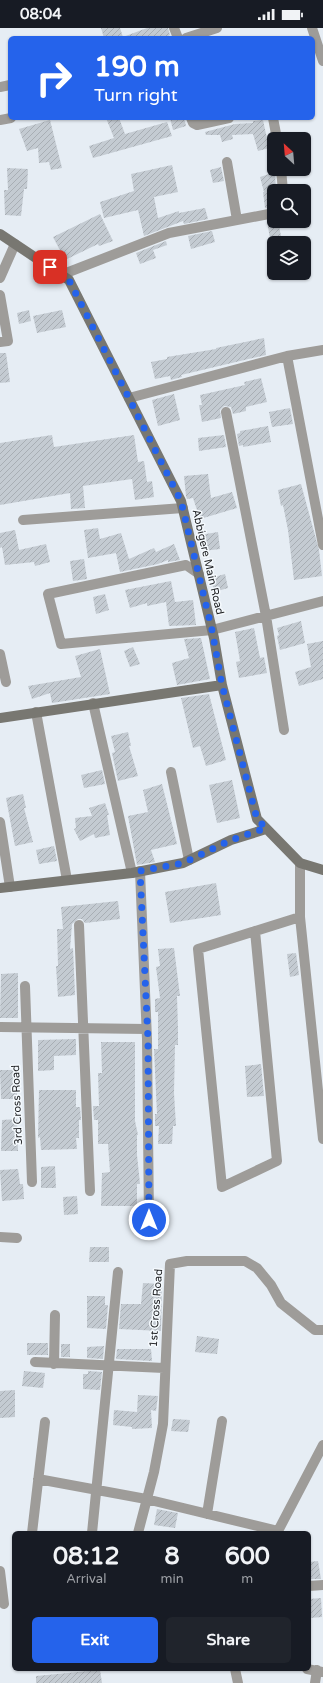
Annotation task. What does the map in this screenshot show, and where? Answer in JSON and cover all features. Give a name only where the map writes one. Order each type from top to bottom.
[{"type":"main road","name":"Abbigere Main Road","points":[[0,234],[69,280],[181,501],[212,630],[222,685],[257,819],[300,864]]},
{"type":"main road","points":[[0,718],[222,685]]},
{"type":"main road","points":[[5,887],[136,872],[183,863],[231,840],[266,828]]},
{"type":"main road","points":[[300,864],[323,870]]},
{"type":"street","points":[[192,36],[217,28]]},
{"type":"street","points":[[315,37],[323,61]]},
{"type":"street","points":[[192,120],[193,123],[197,124],[218,120]]},
{"type":"street","points":[[273,120],[276,132]]},
{"type":"street","points":[[227,162],[237,220]]},
{"type":"street","points":[[61,275],[169,233],[267,214]]},
{"type":"street","points":[[0,278],[15,244]]},
{"type":"street","points":[[0,295],[8,341],[0,342]]},
{"type":"street","points":[[129,398],[287,356],[323,350]]},
{"type":"street","points":[[287,356],[323,545]]},
{"type":"street","points":[[226,412],[266,616],[284,730]]},
{"type":"street","points":[[23,520],[183,508]]},
{"type":"street","points":[[199,574],[186,565],[48,594],[61,644],[212,630],[323,601]]},
{"type":"street","points":[[0,654],[6,682]]},
{"type":"street","points":[[93,703],[136,872],[146,1029],[149,1220]]},
{"type":"street","points":[[36,712],[67,880]]},
{"type":"street","points":[[171,772],[189,860]]},
{"type":"street","points":[[0,822],[5,887]]},
{"type":"street","points":[[300,864],[300,917],[323,1138]]},
{"type":"street","points":[[255,931],[276,1161],[222,1187],[198,949],[255,931],[300,917]]},
{"type":"street","points":[[79,925],[90,1191]]},
{"type":"street","name":"3rd Cross Road","points":[[25,986],[32,1182]]},
{"type":"street","points":[[0,1027],[146,1029]]},
{"type":"street","points":[[0,1237],[17,1238]]},
{"type":"street","name":"1st Cross Road","points":[[138,1531],[154,1472],[163,1424],[164,1368],[170,1264],[187,1261],[245,1261],[256,1268],[271,1285],[281,1303],[315,1330],[323,1330]]},
{"type":"street","points":[[92,1531],[118,1272]]},
{"type":"street","points":[[54,1364],[55,1315]]},
{"type":"street","points":[[35,1362],[109,1367],[164,1368]]},
{"type":"street","points":[[207,1514],[222,1421]]},
{"type":"street","points":[[32,1531],[45,1422]]},
{"type":"street","points":[[279,1531],[323,1445]]},
{"type":"street","points":[[38,1479],[146,1499],[274,1531]]},
{"type":"street","points":[[0,1571],[6,1604]]},
{"type":"street","points":[[311,1586],[323,1585]]},
{"type":"street","points":[[315,1683],[316,1670]]},
{"type":"street","points":[[235,1671],[238,1683]]},
{"type":"building","points":[[101,28],[120,28],[123,36],[103,36]]},
{"type":"building","points":[[147,28],[168,28],[170,35],[126,36]]},
{"type":"building","points":[[50,120],[62,168],[51,170],[49,162],[39,163],[38,148],[27,151],[19,129]]},
{"type":"building","points":[[107,120],[120,120],[125,134],[167,122],[172,136],[93,158],[89,146],[114,138]]},
{"type":"building","points":[[170,120],[184,120],[186,126],[173,130]]},
{"type":"building","points":[[263,120],[267,139],[267,149],[258,151],[253,134],[232,135],[233,139],[222,142],[220,135],[206,135],[205,132],[235,124],[253,123],[253,121]]},
{"type":"building","points":[[172,165],[178,192],[154,197],[158,218],[179,211],[179,213],[205,208],[208,219],[184,224],[183,221],[144,236],[138,210],[104,218],[100,202],[134,191],[131,174]]},
{"type":"building","points":[[221,167],[224,181],[213,183],[210,170]]},
{"type":"building","points":[[7,168],[28,169],[27,189],[24,189],[21,216],[5,215],[4,190],[8,190]]},
{"type":"building","points":[[267,175],[267,176],[275,176],[276,184],[267,184],[267,208],[265,208],[264,192],[260,177]]},
{"type":"building","points":[[100,214],[113,241],[99,246],[98,244],[65,260],[53,237]]},
{"type":"building","points":[[268,228],[279,228],[281,236],[270,236]]},
{"type":"building","points":[[212,231],[215,242],[191,249],[188,236]]},
{"type":"building","points":[[166,241],[167,245],[153,250],[156,258],[140,264],[136,253]]},
{"type":"building","points":[[29,310],[31,321],[19,324],[17,313]]},
{"type":"building","points":[[62,310],[66,327],[37,333],[33,316]]},
{"type":"building","points":[[264,338],[266,355],[181,375],[182,377],[171,380],[170,376],[155,379],[151,362],[167,359],[167,357],[216,349]]},
{"type":"building","points":[[0,353],[6,353],[10,382],[0,383]]},
{"type":"building","points":[[261,378],[267,402],[246,407],[246,411],[233,414],[231,407],[224,406],[220,410],[221,418],[202,422],[199,405],[202,405],[200,395],[245,385],[244,382]]},
{"type":"building","points":[[174,394],[180,420],[158,426],[152,400]]},
{"type":"building","points":[[290,408],[293,424],[272,427],[269,412]]},
{"type":"building","points":[[268,426],[271,442],[243,447],[243,445],[239,446],[237,434],[240,433],[240,431]]},
{"type":"building","points":[[52,435],[54,447],[134,435],[138,462],[144,461],[147,482],[152,481],[154,497],[135,500],[132,479],[83,486],[85,508],[71,509],[70,493],[0,505],[0,443]]},
{"type":"building","points":[[224,435],[226,447],[199,451],[198,438]]},
{"type":"building","points":[[208,474],[211,498],[232,492],[237,508],[200,519],[193,498],[187,499],[184,476]]},
{"type":"building","points":[[301,484],[319,550],[322,576],[294,580],[288,530],[283,505],[281,506],[278,490]]},
{"type":"building","points":[[98,528],[100,539],[121,533],[129,559],[154,548],[156,552],[174,544],[180,560],[168,562],[168,560],[158,564],[120,572],[116,553],[88,558],[84,530]]},
{"type":"building","points":[[15,530],[19,550],[46,544],[50,562],[35,566],[34,562],[5,565],[2,547],[0,548],[0,533]]},
{"type":"building","points":[[218,532],[220,549],[203,551],[200,535]]},
{"type":"building","points":[[84,559],[87,579],[73,581],[70,561]]},
{"type":"building","points":[[225,574],[228,588],[214,592],[211,578]]},
{"type":"building","points":[[171,581],[175,602],[193,600],[196,625],[169,626],[166,602],[147,606],[147,603],[130,608],[125,590]]},
{"type":"building","points":[[105,594],[109,610],[96,614],[93,597]]},
{"type":"building","points":[[301,621],[305,643],[280,650],[277,628]]},
{"type":"building","points":[[254,628],[260,658],[264,657],[267,673],[239,678],[236,662],[240,661],[235,632]]},
{"type":"building","points":[[201,638],[210,679],[177,685],[172,663],[189,658],[184,639]]},
{"type":"building","points":[[323,641],[323,679],[299,686],[295,672],[311,667],[307,644]]},
{"type":"building","points":[[133,647],[140,664],[130,667],[124,651]]},
{"type":"building","points":[[100,649],[110,694],[52,703],[50,693],[32,699],[28,686],[81,677],[75,656]]},
{"type":"building","points":[[209,694],[226,760],[206,766],[200,746],[193,748],[181,698]]},
{"type":"building","points":[[128,732],[131,746],[129,746],[138,776],[118,781],[112,753],[115,752],[111,736]]},
{"type":"building","points":[[102,770],[105,784],[84,788],[81,775]]},
{"type":"building","points":[[232,780],[240,818],[217,823],[209,785]]},
{"type":"building","points":[[162,784],[177,844],[151,850],[155,862],[137,865],[128,816],[148,812],[143,790]]},
{"type":"building","points":[[23,794],[26,808],[24,808],[33,842],[15,846],[6,798]]},
{"type":"building","points":[[105,803],[109,815],[107,815],[110,835],[95,838],[94,834],[80,841],[74,829],[76,828],[75,818],[92,816],[89,808]]},
{"type":"building","points":[[54,846],[57,861],[39,864],[36,850]]},
{"type":"building","points":[[216,883],[221,915],[170,923],[165,892]]},
{"type":"building","points":[[118,901],[120,919],[85,923],[82,919],[78,919],[72,924],[70,949],[73,948],[75,995],[58,997],[56,966],[58,966],[57,929],[63,929],[61,907]]},
{"type":"building","points":[[174,948],[180,996],[177,996],[178,1045],[175,1045],[174,1093],[176,1126],[173,1126],[172,1144],[158,1144],[159,1126],[155,1126],[155,1114],[157,1114],[154,1049],[158,1049],[158,1012],[155,1012],[155,999],[160,998],[156,967],[160,966],[158,949]]},
{"type":"building","points":[[296,953],[299,975],[290,977],[287,954]]},
{"type":"building","points":[[18,973],[18,1018],[0,1018],[1,974]]},
{"type":"building","points":[[76,1039],[76,1055],[54,1056],[54,1070],[38,1071],[38,1040]]},
{"type":"building","points":[[101,1042],[135,1042],[135,1121],[138,1135],[137,1155],[140,1184],[137,1184],[137,1206],[101,1206],[102,1173],[110,1172],[108,1144],[98,1144],[98,1120],[94,1120],[93,1106],[99,1106],[98,1073],[102,1073]]},
{"type":"building","points":[[261,1064],[264,1096],[247,1097],[245,1066]]},
{"type":"building","points":[[0,1070],[14,1070],[14,1087],[17,1087],[17,1099],[1,1099]]},
{"type":"building","points":[[39,1090],[76,1090],[76,1107],[80,1107],[81,1120],[79,1120],[79,1138],[76,1138],[77,1149],[41,1150],[40,1137],[38,1138]]},
{"type":"building","points":[[17,1119],[18,1151],[1,1151],[2,1120]]},
{"type":"building","points":[[55,1166],[56,1188],[41,1188],[41,1167]]},
{"type":"building","points":[[18,1169],[20,1184],[23,1184],[24,1199],[2,1201],[0,1170]]},
{"type":"building","points":[[77,1196],[78,1214],[64,1215],[63,1197]]},
{"type":"building","points":[[90,1247],[109,1247],[109,1262],[89,1262]]},
{"type":"building","points":[[143,1283],[162,1284],[161,1331],[119,1329],[121,1304],[141,1304]]},
{"type":"building","points":[[87,1296],[105,1296],[105,1305],[108,1305],[106,1329],[87,1328]]},
{"type":"building","points":[[197,1336],[219,1339],[217,1354],[195,1352]]},
{"type":"building","points":[[27,1343],[48,1343],[48,1355],[27,1355]]},
{"type":"building","points":[[61,1344],[70,1344],[70,1357],[61,1357]]},
{"type":"building","points":[[104,1346],[103,1359],[87,1358],[87,1347]]},
{"type":"building","points":[[117,1349],[151,1349],[152,1361],[116,1359]]},
{"type":"building","points":[[24,1371],[45,1373],[43,1388],[22,1386]]},
{"type":"building","points":[[88,1371],[102,1372],[100,1390],[83,1389],[83,1374],[88,1374]]},
{"type":"building","points":[[15,1390],[15,1417],[0,1418],[0,1391]]},
{"type":"building","points":[[138,1395],[158,1396],[156,1411],[151,1410],[152,1428],[132,1429],[132,1427],[113,1425],[114,1410],[137,1412]]},
{"type":"building","points":[[173,1419],[190,1420],[188,1432],[171,1431]]},
{"type":"building","points":[[157,1509],[178,1513],[175,1528],[154,1525]]},
{"type":"building","points":[[318,1561],[321,1579],[311,1579],[311,1562]]},
{"type":"building","points":[[321,1598],[322,1617],[311,1618],[311,1599]]},
{"type":"building","points":[[100,1671],[102,1683],[36,1683],[36,1676]]},
{"type":"route","points":[[50,267],[69,280],[181,501],[214,638],[222,685],[257,819],[266,828],[231,840],[183,863],[140,871],[146,1029],[148,1039],[149,1220]]}]
